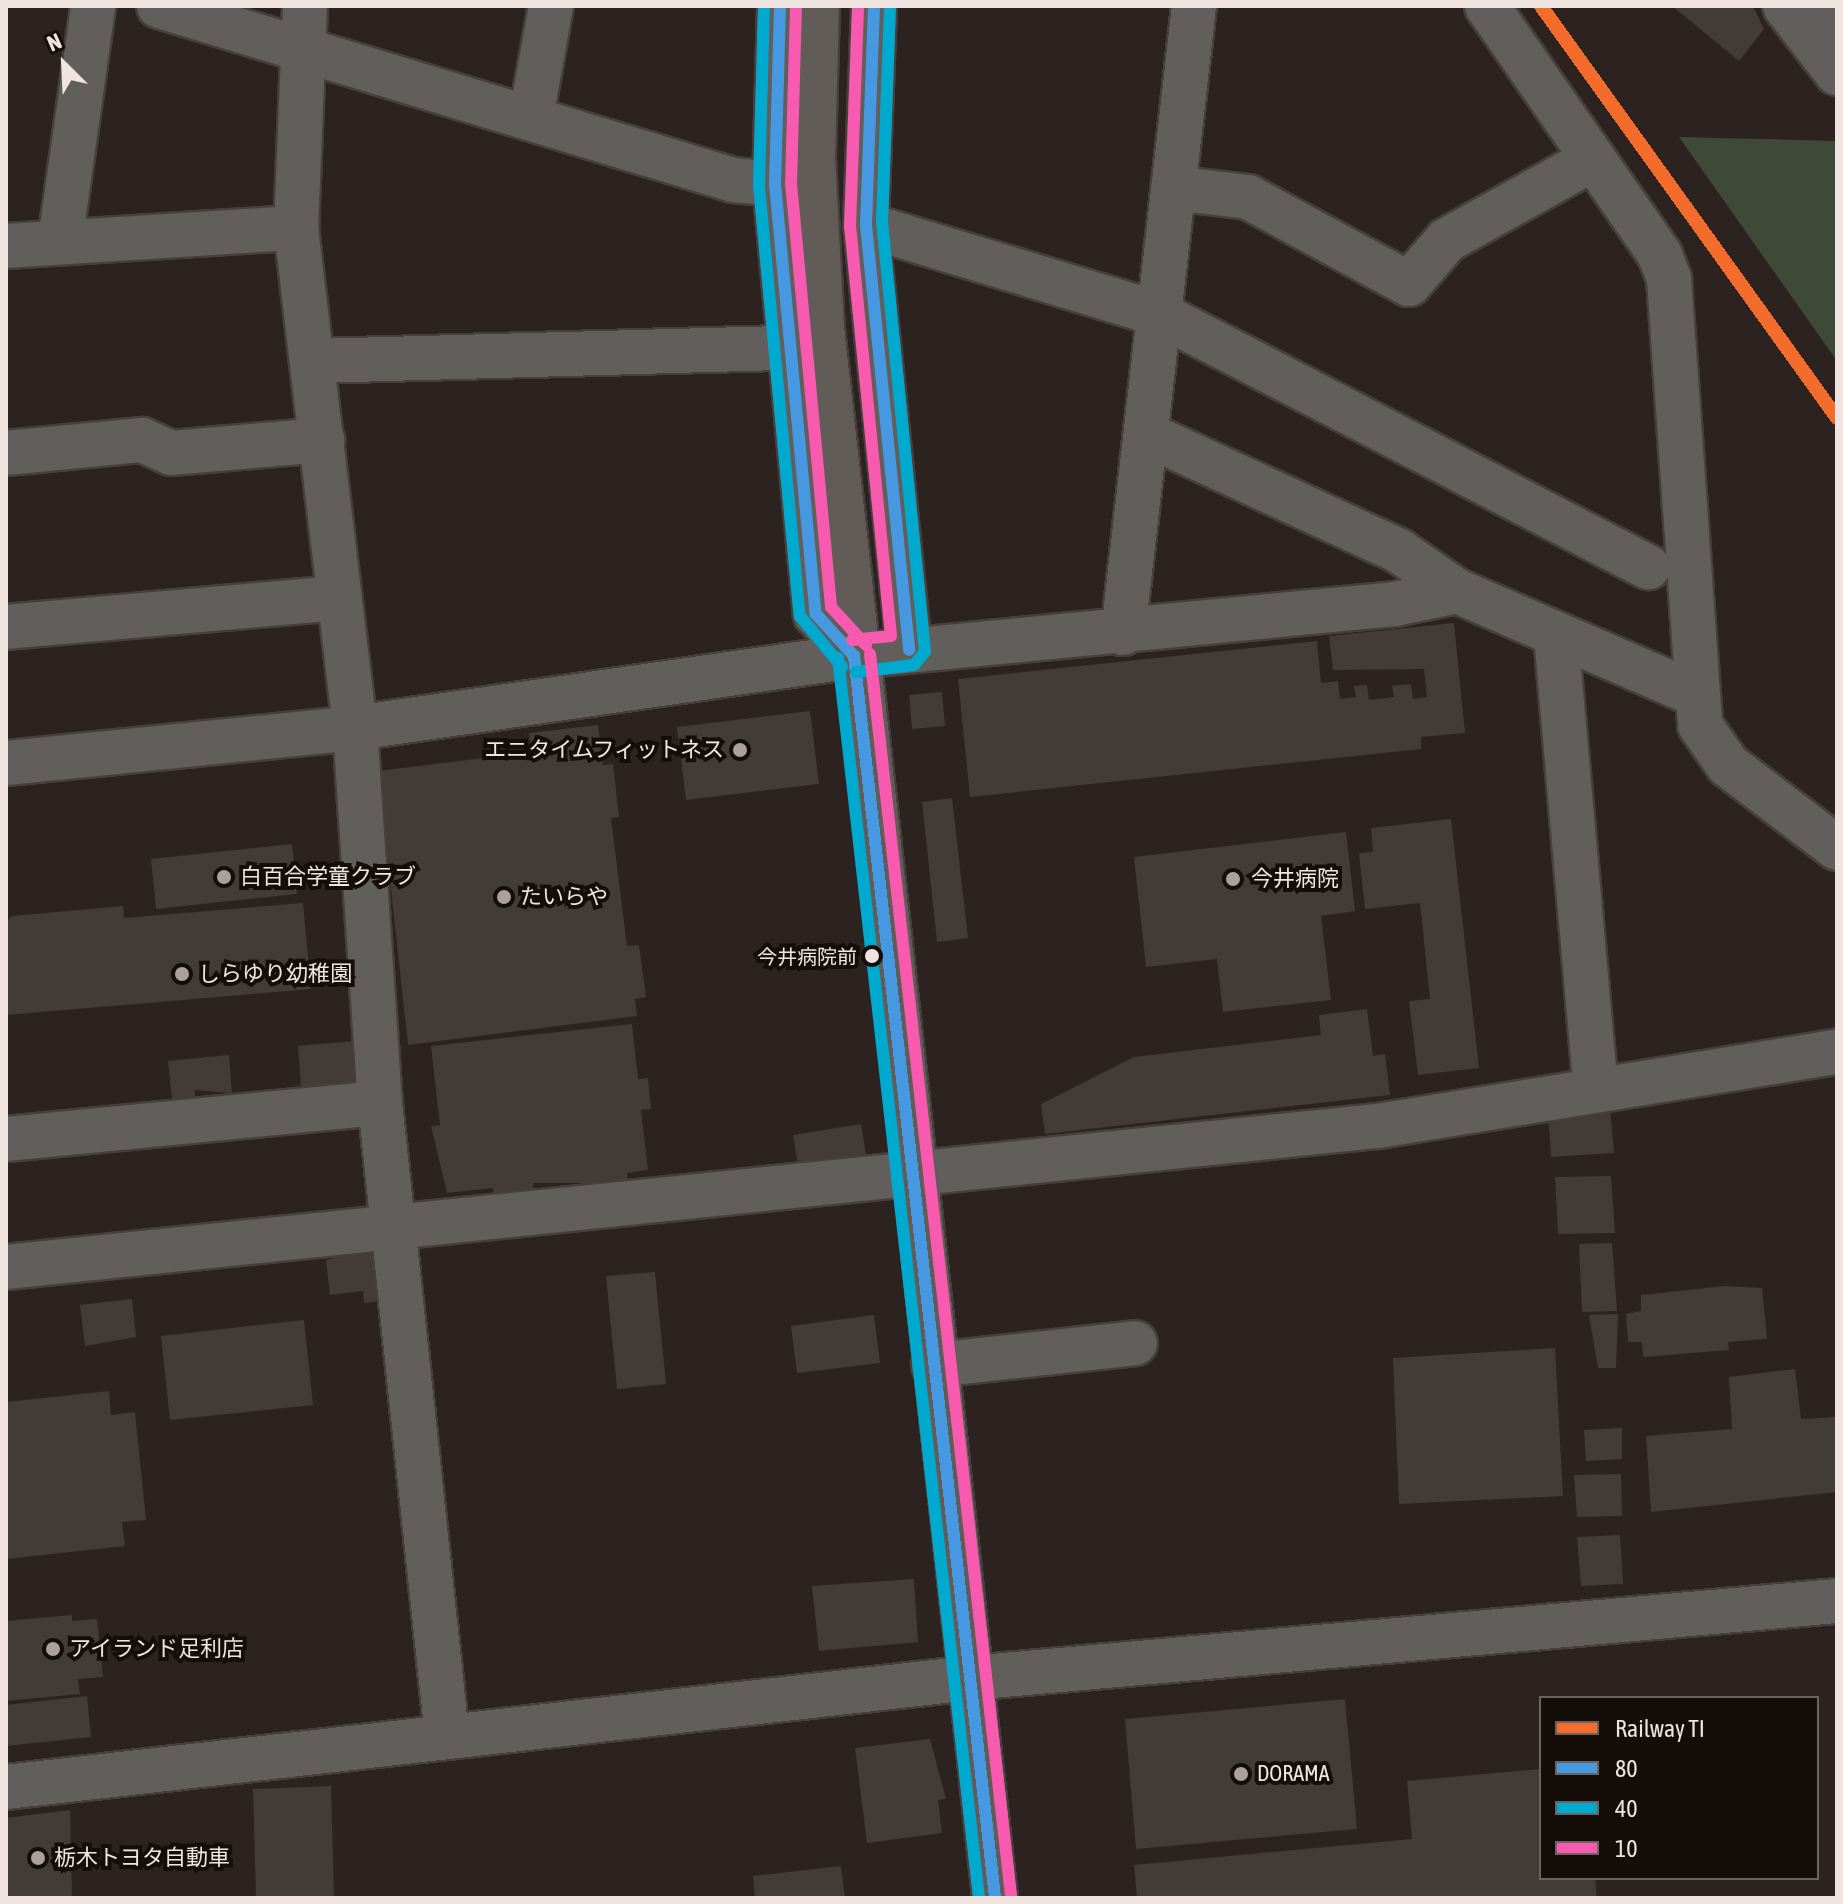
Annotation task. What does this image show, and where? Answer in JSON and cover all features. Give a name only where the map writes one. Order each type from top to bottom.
[{"type":"highway","points":[[804,11],[817,242],[854,656],[995,1898]]},
{"type":"street","points":[[60,242],[93,6]]},
{"type":"street","points":[[159,6],[304,27],[531,117],[733,180],[775,184]]},
{"type":"street","points":[[531,117],[551,6]]},
{"type":"street","points":[[874,6],[866,225],[909,650]]},
{"type":"street","points":[[1123,633],[1194,6]]},
{"type":"street","points":[[1487,6],[1660,255],[1669,279],[1693,693],[1700,725],[1728,765],[1837,848]]},
{"type":"street","points":[[1785,6],[1837,73]]},
{"type":"street","points":[[1829,6],[1837,25]]},
{"type":"street","points":[[804,11],[775,184],[786,348],[816,614],[854,656]]},
{"type":"street","points":[[304,27],[296,228],[315,361],[355,728],[380,1103],[447,1736]]},
{"type":"street","points":[[1173,188],[1248,197],[1409,284],[1447,240],[1593,159]]},
{"type":"street","points":[[866,225],[1159,314],[1434,462],[1648,567]]},
{"type":"street","points":[[6,246],[296,228]]},
{"type":"street","points":[[315,361],[786,348]]},
{"type":"street","points":[[1146,434],[1399,551],[1457,591],[1693,693]]},
{"type":"street","points":[[6,453],[142,440],[171,453],[322,440]]},
{"type":"street","points":[[6,763],[355,728],[854,656],[1123,633],[1457,591]]},
{"type":"street","points":[[6,627],[339,598]]},
{"type":"street","points":[[1556,635],[1596,1089]]},
{"type":"street","points":[[6,1267],[393,1231],[912,1171],[1378,1126],[1837,1052]]},
{"type":"street","points":[[6,1139],[380,1103]]},
{"type":"street","points":[[934,1365],[1135,1343]]},
{"type":"street","points":[[6,1787],[970,1678],[1837,1601]]},
{"type":"green space","points":[[1679,137],[1837,141],[1837,361]]},
{"type":"building","points":[[1672,6],[1753,6],[1764,29],[1739,61]]},
{"type":"building","points":[[1454,623],[1465,733],[1421,737],[1421,749],[970,797],[958,679],[1317,641],[1321,683],[1338,681],[1340,699],[1356,697],[1354,686],[1367,685],[1369,700],[1394,697],[1392,686],[1411,684],[1413,699],[1427,697],[1424,669],[1333,670],[1329,636]]},
{"type":"building","points":[[942,692],[945,726],[912,729],[909,695]]},
{"type":"building","points":[[810,711],[819,784],[686,800],[677,727]]},
{"type":"building","points":[[598,725],[603,765],[613,764],[619,817],[611,818],[627,946],[639,945],[646,997],[635,999],[637,1016],[408,1045],[378,771],[532,752],[529,733]]},
{"type":"building","points":[[952,798],[968,938],[937,942],[922,802]]},
{"type":"building","points":[[1451,819],[1479,1068],[1418,1075],[1409,1001],[1430,999],[1420,903],[1365,909],[1359,853],[1373,852],[1371,828]]},
{"type":"building","points":[[1346,832],[1355,911],[1321,916],[1331,1000],[1223,1012],[1217,959],[1146,967],[1134,857]]},
{"type":"building","name":"白百合学童クラブ","points":[[292,844],[297,894],[156,909],[151,859]]},
{"type":"building","points":[[303,903],[311,989],[6,1015],[6,922],[12,916],[123,906],[124,918]]},
{"type":"building","points":[[1367,1009],[1373,1056],[1385,1054],[1390,1095],[1045,1134],[1041,1104],[1134,1057],[1321,1035],[1319,1015]]},
{"type":"building","points":[[632,1024],[638,1079],[648,1078],[651,1109],[641,1110],[648,1170],[627,1173],[628,1183],[533,1183],[534,1195],[494,1199],[493,1188],[447,1193],[431,1126],[440,1125],[431,1046]]},
{"type":"building","points":[[356,1041],[354,1082],[301,1087],[298,1046]]},
{"type":"building","points":[[229,1055],[232,1093],[195,1090],[195,1097],[172,1099],[168,1061]]},
{"type":"building","points":[[1610,1107],[1614,1153],[1551,1157],[1548,1113]]},
{"type":"building","points":[[861,1124],[866,1154],[798,1165],[793,1135]]},
{"type":"building","points":[[1611,1176],[1615,1233],[1558,1234],[1555,1177]]},
{"type":"building","points":[[1612,1243],[1617,1311],[1582,1312],[1579,1244]]},
{"type":"building","points":[[377,1247],[379,1301],[364,1303],[363,1291],[330,1295],[326,1260]]},
{"type":"building","points":[[655,1272],[666,1384],[617,1389],[606,1276]]},
{"type":"building","points":[[1725,1286],[1762,1288],[1767,1339],[1728,1342],[1729,1350],[1643,1357],[1642,1342],[1628,1342],[1626,1314],[1641,1311],[1641,1295]]},
{"type":"building","points":[[132,1299],[136,1337],[85,1346],[80,1305]]},
{"type":"building","points":[[1618,1314],[1616,1368],[1598,1368],[1589,1315]]},
{"type":"building","points":[[874,1315],[880,1363],[797,1373],[791,1326]]},
{"type":"building","points":[[304,1320],[313,1405],[170,1420],[161,1336]]},
{"type":"building","points":[[1555,1348],[1563,1496],[1399,1504],[1393,1358]]},
{"type":"building","points":[[1795,1369],[1801,1419],[1837,1417],[1837,1492],[1651,1512],[1646,1436],[1732,1429],[1729,1377]]},
{"type":"building","points":[[109,1391],[111,1415],[135,1412],[146,1520],[122,1522],[125,1546],[6,1559],[6,1402]]},
{"type":"building","points":[[1622,1428],[1622,1459],[1586,1461],[1584,1430]]},
{"type":"building","points":[[1621,1474],[1622,1516],[1577,1517],[1574,1475]]},
{"type":"building","points":[[1620,1535],[1623,1584],[1581,1586],[1577,1537]]},
{"type":"building","points":[[914,1579],[918,1642],[819,1651],[812,1586]]},
{"type":"building","name":"アイランド足利店","points":[[72,1615],[72,1621],[97,1619],[103,1677],[78,1679],[80,1694],[6,1701],[6,1621]]},
{"type":"building","points":[[87,1696],[91,1737],[6,1746],[6,1705]]},
{"type":"building","name":"DORAMA","points":[[1345,1699],[1357,1829],[1136,1849],[1125,1719]]},
{"type":"building","points":[[930,1739],[946,1799],[938,1800],[942,1833],[867,1843],[855,1748]]},
{"type":"building","points":[[1539,1769],[1539,1880],[1595,1880],[1597,1898],[1137,1898],[1134,1865],[1412,1839],[1407,1781]]},
{"type":"building","points":[[331,1786],[334,1898],[256,1898],[253,1789]]},
{"type":"building","name":"栃木トヨタ自動車","points":[[70,1810],[72,1898],[6,1898],[6,1818]]},
{"type":"building","points":[[841,1866],[845,1898],[755,1898],[753,1876]]},
{"type":"rail line","name":"TI","points":[[1541,6],[1837,418]]},
{"type":"transit line","name":"40","points":[[764,6],[759,186],[800,616],[842,667]]},
{"type":"transit line","name":"80","points":[[780,6],[775,184],[816,614],[854,656]]},
{"type":"transit line","name":"10","points":[[796,6],[791,183],[831,607],[866,645]]},
{"type":"transit line","name":"10","points":[[852,640],[891,636],[850,227],[858,6]]},
{"type":"transit line","name":"80","points":[[874,6],[866,225],[909,650]]},
{"type":"transit line","name":"40","points":[[856,672],[914,665],[925,652],[882,224],[890,7]]},
{"type":"transit line","name":"10","points":[[870,654],[1011,1896]]},
{"type":"transit line","name":"80","points":[[854,656],[995,1898]]},
{"type":"transit line","name":"40","points":[[838,658],[979,1898]]},
{"type":"place","name":"エニタイムフィットネス","points":[[740,750]]},
{"type":"place","name":"白百合学童クラブ","points":[[224,877]]},
{"type":"place","name":"今井病院","points":[[1233,879]]},
{"type":"place","name":"たいらや","points":[[504,897]]},
{"type":"place","name":"今井病院前","points":[[872,956]]},
{"type":"place","name":"しらゆり幼稚園","points":[[182,974]]},
{"type":"place","name":"アイランド足利店","points":[[53,1649]]},
{"type":"place","name":"DORAMA","points":[[1241,1774]]},
{"type":"place","name":"栃木トヨタ自動車","points":[[38,1858]]}]
